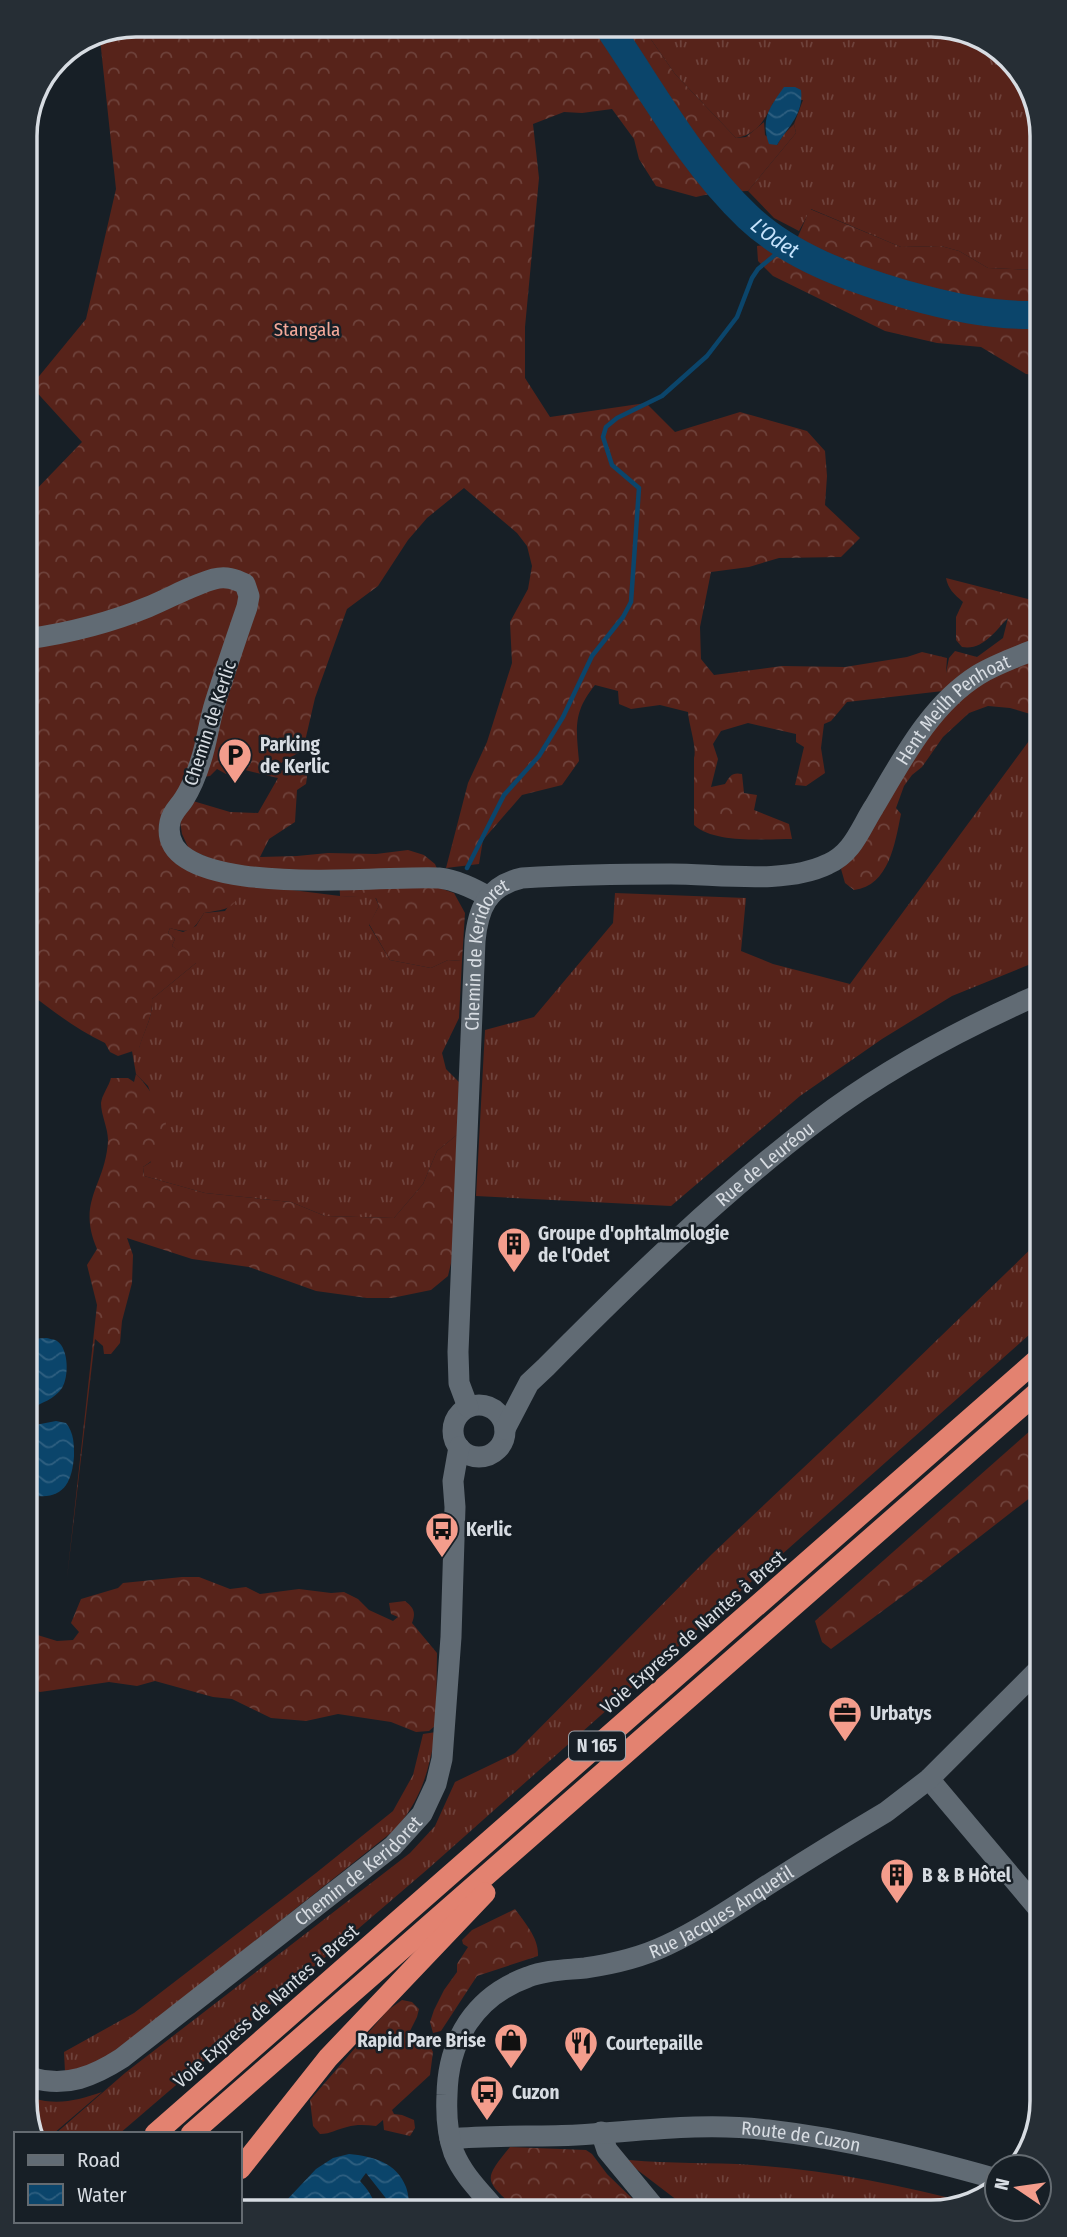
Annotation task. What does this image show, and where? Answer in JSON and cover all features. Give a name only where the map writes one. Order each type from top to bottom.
[{"type":"highway","name":"Voie Express de Nantes à Brest","points":[[157,2132],[1030,1366]]},
{"type":"highway","name":"N 165","points":[[193,2132],[1030,1399]]},
{"type":"highway","points":[[242,2166],[296,2096],[353,2031],[600,1776]]},
{"type":"street","name":"Chemin de Kerlic","points":[[37,638],[92,626],[145,608],[214,579],[233,578],[246,584],[249,596],[247,607],[214,706],[201,762],[186,797],[176,808],[170,822],[170,836],[176,849],[202,866],[253,878],[433,878],[461,883],[489,897]]},
{"type":"street","name":"Hent Meilh Penhoat","points":[[885,789],[922,731],[957,691],[979,674],[1030,652]]},
{"type":"street","name":"Chemin de Keridoret","points":[[476,1406],[461,1393],[458,1372],[475,942],[478,916],[489,897],[505,883],[535,877],[781,875],[808,872],[832,863],[849,849],[885,789]]},
{"type":"street","name":"Rue de Leuréou","points":[[505,1429],[529,1383],[687,1230],[818,1120],[884,1075],[946,1040],[1030,999]]},
{"type":"street","name":"Rue de Leuréou","points":[[476,1406],[529,1383]]},
{"type":"street","points":[[476,1406],[499,1413],[505,1429],[503,1443],[498,1450],[482,1457],[469,1455],[455,1440],[454,1425],[462,1411],[476,1406]]},
{"type":"street","name":"Chemin de Keridoret","points":[[37,2079],[59,2082],[80,2079],[122,2058],[393,1846],[422,1814],[436,1784],[445,1732],[455,1507],[453,1481],[459,1447]]},
{"type":"street","name":"Chemin de Keridoret","points":[[455,1507],[468,1476],[482,1457]]},
{"type":"street","name":"Rue Jacques Anquetil","points":[[450,2139],[446,2108],[450,2063],[467,2022],[490,1996],[530,1976],[608,1964],[640,1956],[676,1941],[886,1812],[929,1779],[1030,1678]]},
{"type":"street","points":[[929,1779],[1030,1899]]},
{"type":"street","name":"Route de Cuzon","points":[[450,2139],[601,2133],[668,2127],[768,2130],[893,2152],[983,2175]]},
{"type":"street","points":[[601,2133],[607,2150],[648,2200]]},
{"type":"street","points":[[450,2139],[462,2169],[489,2200]]},
{"type":"green space","name":"Stangala","points":[[136,37],[649,37],[675,74],[736,138],[746,137],[764,122],[765,135],[777,145],[794,124],[796,133],[748,191],[718,192],[696,197],[656,186],[639,159],[634,139],[612,109],[582,113],[564,112],[533,124],[539,178],[525,327],[525,378],[550,417],[646,403],[675,432],[740,412],[807,431],[825,451],[825,505],[860,538],[841,557],[779,558],[749,567],[711,572],[700,627],[701,659],[714,675],[782,666],[845,667],[922,652],[947,658],[946,673],[949,658],[955,651],[977,657],[1003,638],[1008,618],[983,643],[962,647],[956,640],[956,617],[963,602],[954,594],[946,578],[1030,599],[1030,714],[1010,708],[988,706],[969,713],[943,737],[922,767],[904,786],[896,808],[901,814],[896,838],[883,872],[866,887],[854,890],[845,883],[841,869],[851,858],[943,691],[847,702],[831,721],[824,724],[821,748],[825,773],[806,786],[795,785],[804,747],[796,742],[796,734],[748,723],[721,731],[713,744],[718,759],[711,787],[725,784],[734,774],[742,774],[744,793],[757,795],[754,810],[789,824],[792,839],[755,840],[714,835],[694,825],[694,748],[688,712],[660,705],[631,709],[619,704],[618,691],[595,685],[579,712],[579,761],[562,785],[522,795],[483,840],[479,864],[446,868],[468,783],[487,742],[512,663],[510,622],[528,589],[532,566],[527,546],[517,533],[464,488],[427,518],[408,540],[378,586],[347,609],[315,698],[303,750],[276,766],[281,771],[304,760],[306,784],[297,790],[295,822],[269,839],[260,857],[328,853],[376,854],[408,850],[424,855],[435,864],[438,871],[425,883],[454,893],[465,913],[462,961],[448,960],[431,968],[390,960],[369,924],[379,906],[376,898],[340,896],[339,874],[227,866],[189,849],[180,821],[193,801],[230,812],[258,813],[278,778],[241,769],[226,774],[217,769],[210,776],[203,777],[164,835],[244,884],[230,907],[204,913],[190,930],[170,928],[168,933],[175,939],[172,946],[180,951],[188,944],[205,950],[196,963],[152,999],[150,1018],[139,1049],[118,1056],[110,1052],[105,1043],[75,1026],[37,999],[37,489],[82,442],[37,393],[37,379],[86,319],[116,189],[100,44],[104,42]]},
{"type":"green space","points":[[649,37],[937,37],[963,42],[986,53],[1017,86],[1028,117],[1030,270],[988,268],[959,251],[941,246],[901,247],[811,209],[799,231],[774,218],[748,191],[796,133],[794,124],[803,100],[773,103],[759,126],[749,134],[736,138],[675,74]]},
{"type":"green space","points":[[810,209],[901,247],[941,246],[959,251],[988,268],[1030,270],[1030,374],[981,347],[937,343],[885,331],[773,276],[758,261],[757,246],[796,241]]},
{"type":"green space","points":[[1030,740],[1030,964],[952,996],[882,1039],[800,1096],[671,1206],[476,1196],[485,1030],[534,1017],[613,923],[615,893],[746,898],[741,951],[773,964],[850,984]]},
{"type":"green space","points":[[244,884],[340,896],[375,897],[379,906],[369,925],[390,960],[431,968],[448,960],[462,961],[459,1018],[442,1053],[446,1069],[459,1082],[458,1134],[437,1151],[423,1184],[394,1218],[325,1216],[291,1202],[205,1193],[144,1176],[143,1167],[151,1162],[152,1097],[148,1086],[136,1074],[132,1051],[139,1048],[150,1018],[152,999],[196,963],[172,946],[175,939],[168,933],[170,928],[183,932],[196,926],[204,913],[225,911]]},
{"type":"green space","points":[[136,1074],[165,1106],[163,1148],[143,1167],[144,1176],[205,1193],[291,1202],[325,1216],[394,1218],[423,1184],[437,1151],[458,1134],[452,1259],[448,1276],[431,1290],[392,1298],[367,1298],[316,1291],[249,1267],[192,1259],[127,1238],[133,1255],[132,1283],[122,1321],[120,1343],[111,1354],[104,1354],[103,1346],[95,1339],[67,1578],[97,1305],[87,1265],[97,1249],[91,1232],[91,1205],[106,1156],[108,1140],[101,1103],[111,1078],[128,1078],[134,1082]]},
{"type":"green space","points":[[1030,1250],[1030,1334],[429,1868],[121,2132],[57,2132],[125,2073],[410,1853],[435,1826],[455,1782],[515,1753],[712,1554]]},
{"type":"green space","points":[[1030,1431],[1030,1498],[831,1649],[822,1642],[815,1621]]},
{"type":"green space","points":[[199,1577],[230,1589],[246,1587],[260,1594],[299,1589],[344,1592],[358,1599],[369,1610],[393,1621],[398,1617],[391,1614],[389,1603],[405,1601],[413,1610],[412,1623],[437,1653],[436,1725],[429,1731],[416,1732],[391,1722],[338,1714],[306,1721],[271,1718],[232,1699],[213,1697],[155,1681],[137,1686],[109,1682],[37,1691],[37,1635],[57,1641],[73,1640],[79,1632],[71,1623],[81,1599],[118,1588],[123,1583]]},
{"type":"green space","points":[[436,1732],[423,1783],[413,1805],[397,1828],[113,2054],[88,2066],[65,2072],[64,2052],[134,2013],[393,1811],[413,1775],[423,1734]]},
{"type":"green space","points":[[515,1909],[534,1937],[538,1956],[477,1976],[441,2031],[433,2033],[430,2022],[434,2010],[457,1972],[457,1964],[468,1947],[462,1940],[472,1930]]},
{"type":"green space","points":[[402,2000],[412,2002],[419,2009],[406,2039],[428,2042],[433,2052],[430,2075],[392,2110],[394,2114],[414,2120],[415,2128],[410,2136],[384,2130],[383,2120],[376,2126],[354,2125],[320,2134],[313,2126],[310,2100],[388,2010]]},
{"type":"green space","points":[[102,2092],[55,2132],[42,2132],[37,2099],[51,2102]]},
{"type":"green space","points":[[510,2147],[586,2150],[634,2200],[506,2200],[493,2186],[491,2174]]},
{"type":"green space","points":[[627,2162],[780,2167],[891,2185],[948,2198],[677,2200]]},
{"type":"water","points":[[784,87],[801,90],[800,106],[777,145],[769,144],[766,120]]},
{"type":"water","points":[[37,1339],[57,1341],[64,1350],[67,1363],[62,1388],[56,1395],[37,1406]]},
{"type":"water","points":[[56,1421],[66,1423],[74,1443],[73,1466],[68,1482],[58,1493],[51,1495],[37,1496],[37,1425]]},
{"type":"water","points":[[349,2154],[383,2162],[402,2179],[409,2200],[387,2200],[366,2173],[360,2181],[372,2200],[287,2200],[316,2169],[333,2158]]},
{"type":"waterway","name":"L'Odet","points":[[615,37],[708,173],[748,217],[782,244],[842,273],[904,294],[969,309],[1030,315]]},
{"type":"waterway","points":[[467,868],[504,795],[539,756],[563,717],[592,656],[623,617],[631,602],[639,488],[612,465],[603,437],[606,427],[617,418],[662,396],[707,356],[737,317],[758,269],[787,245]]},
{"type":"place","name":"Parking de Kerlic","points":[[235,785]]},
{"type":"place","name":"Groupe d'ophtalmologie de l'Odet","points":[[514,1274]]},
{"type":"place","name":"Kerlic","points":[[442,1559]]},
{"type":"place","name":"Urbatys","points":[[845,1743]]},
{"type":"place","name":"B & B Hôtel","points":[[897,1905]]},
{"type":"place","name":"Rapid Pare Brise","points":[[511,2070]]},
{"type":"place","name":"Courtepaille","points":[[581,2073]]},
{"type":"place","name":"Cuzon","points":[[487,2122]]}]
